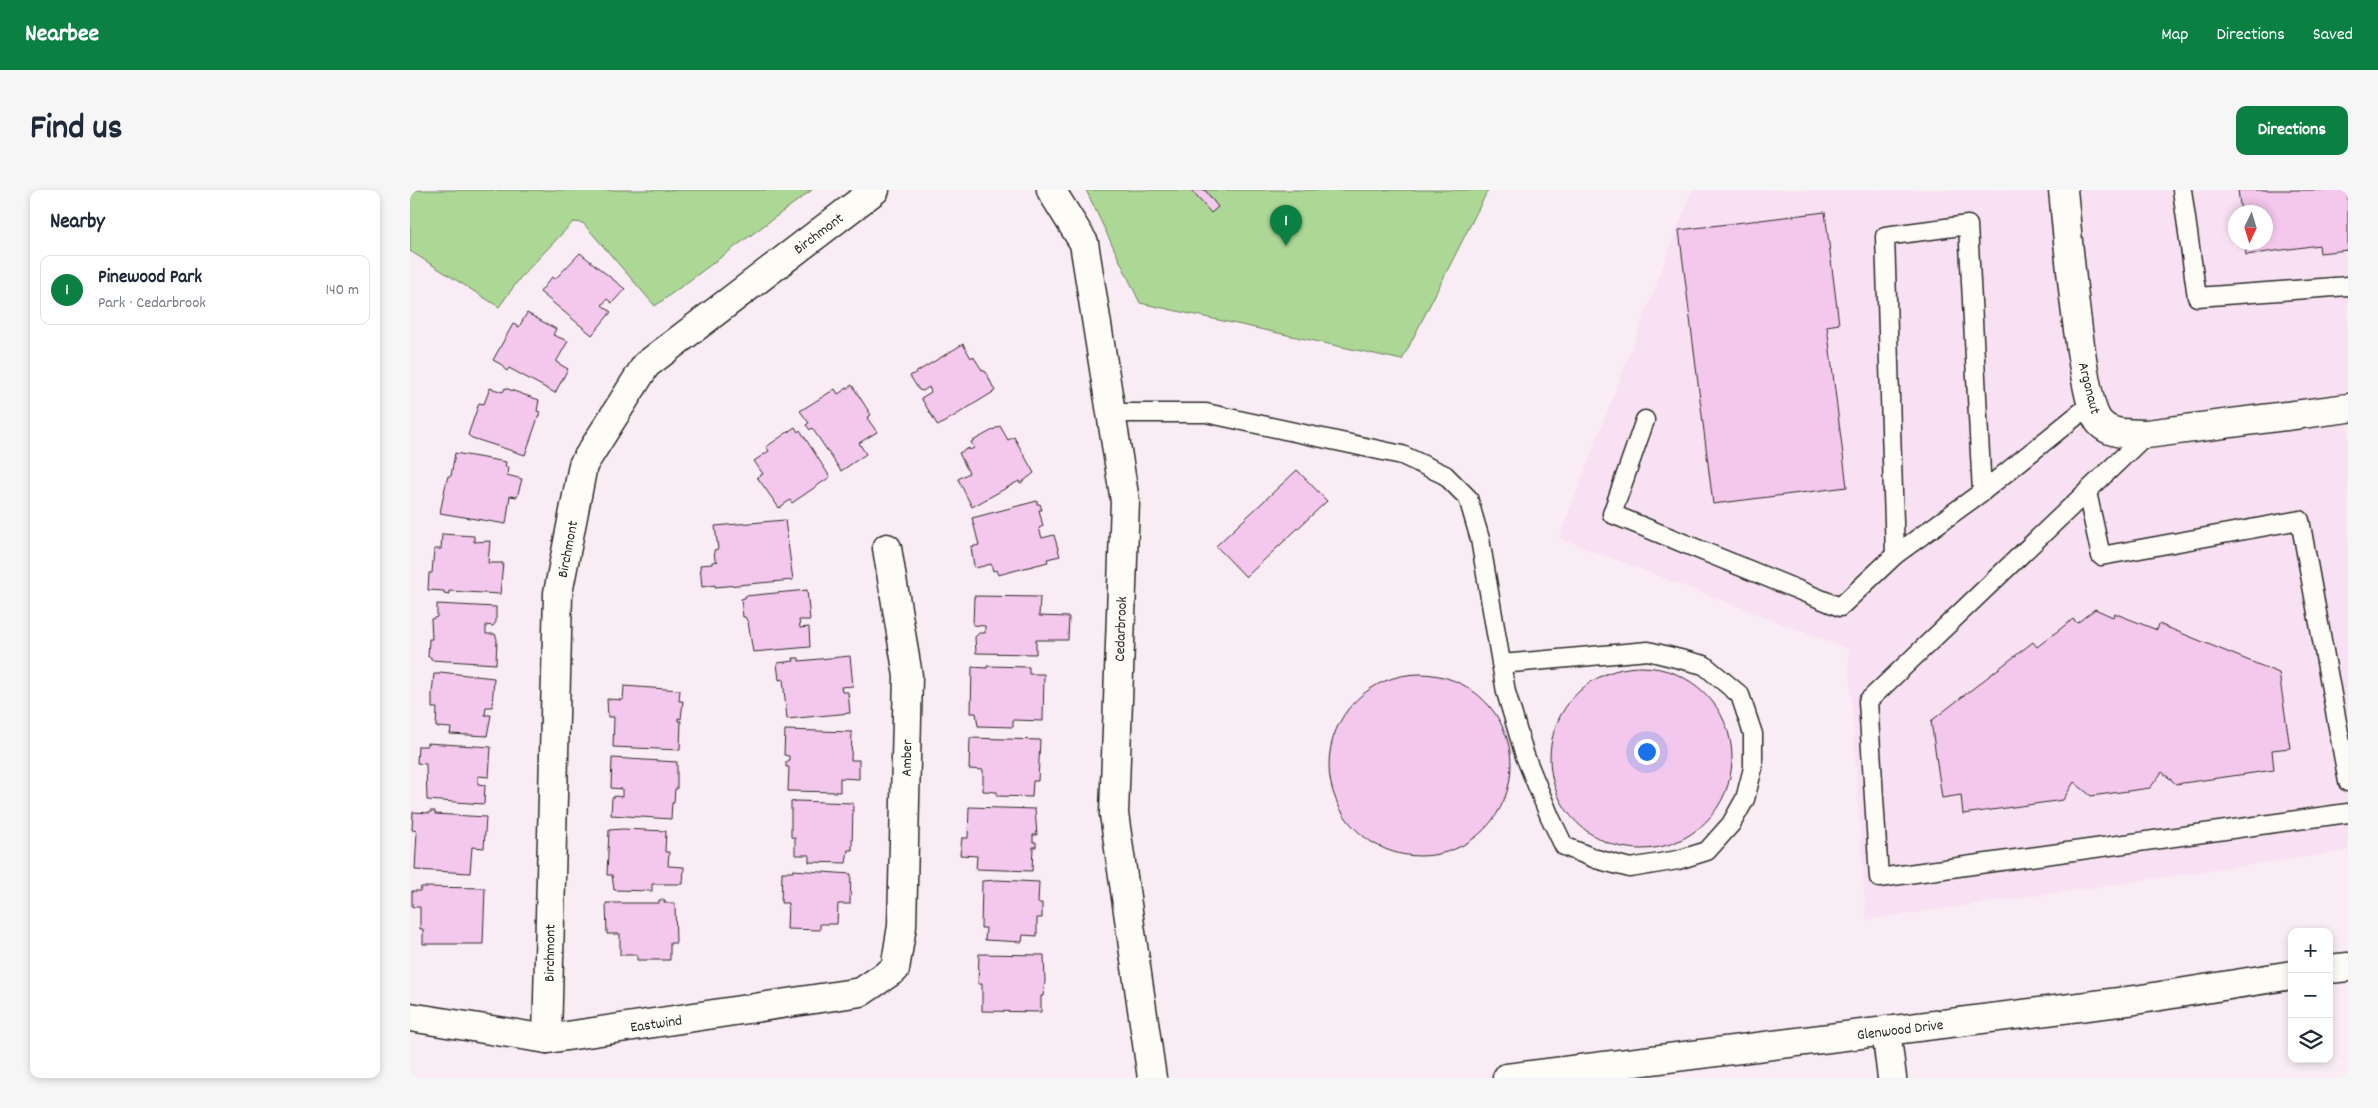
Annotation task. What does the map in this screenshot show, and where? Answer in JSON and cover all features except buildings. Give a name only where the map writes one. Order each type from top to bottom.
[{"type":"street","name":"Birchmont","points":[[547,1039],[558,593],[583,464],[646,365],[875,190]]},
{"type":"street","name":"Cedarbrook","points":[[1051,190],[1084,243],[1125,501],[1114,814],[1152,1078]]},
{"type":"street","name":"Argonaut","points":[[2063,190],[2081,351],[2091,404],[2098,421],[2110,430],[2147,434],[2348,408]]},
{"type":"street","name":"Amber","points":[[887,548],[908,676],[902,926],[895,969]]},
{"type":"street","points":[[2333,968],[2348,966]]},
{"type":"street","name":"Eastwind","points":[[410,1017],[547,1039],[861,992],[895,969]]},
{"type":"street","name":"Glenwood Drive","points":[[1507,1078],[2135,1000],[2288,976]]},
{"type":"street","points":[[1886,1030],[1892,1078]]},
{"type":"lane","points":[[2182,190],[2197,297],[2348,286]]},
{"type":"lane","points":[[1895,555],[1885,236],[1968,225],[1982,492]]},
{"type":"lane","points":[[1645,420],[1612,514],[1840,606],[1895,555],[1982,492],[2091,404]]},
{"type":"lane","points":[[1111,413],[1206,413],[1402,455],[1445,475],[1468,498],[1480,539],[1501,664],[1506,692],[1525,756],[1564,846],[1596,859],[1630,868],[1678,860],[1707,851],[1731,824],[1745,799],[1753,768],[1754,734],[1740,695],[1704,665],[1648,651],[1501,664]]},
{"type":"lane","points":[[2147,434],[1868,701],[1879,878],[2348,813]]},
{"type":"lane","points":[[2087,492],[2101,556],[2300,520],[2348,782]]},
{"type":"shaded area","points":[[1692,190],[2348,190],[2348,851],[1866,920],[1848,649],[1559,538]]},
{"type":"green space","points":[[410,190],[812,190],[655,306],[583,223],[573,222],[520,278],[499,307],[410,251]]},
{"type":"green space","points":[[1086,190],[1488,190],[1402,360],[1140,303]]},
{"type":"place","name":"Pinewood Park","points":[[1286,246]]}]
